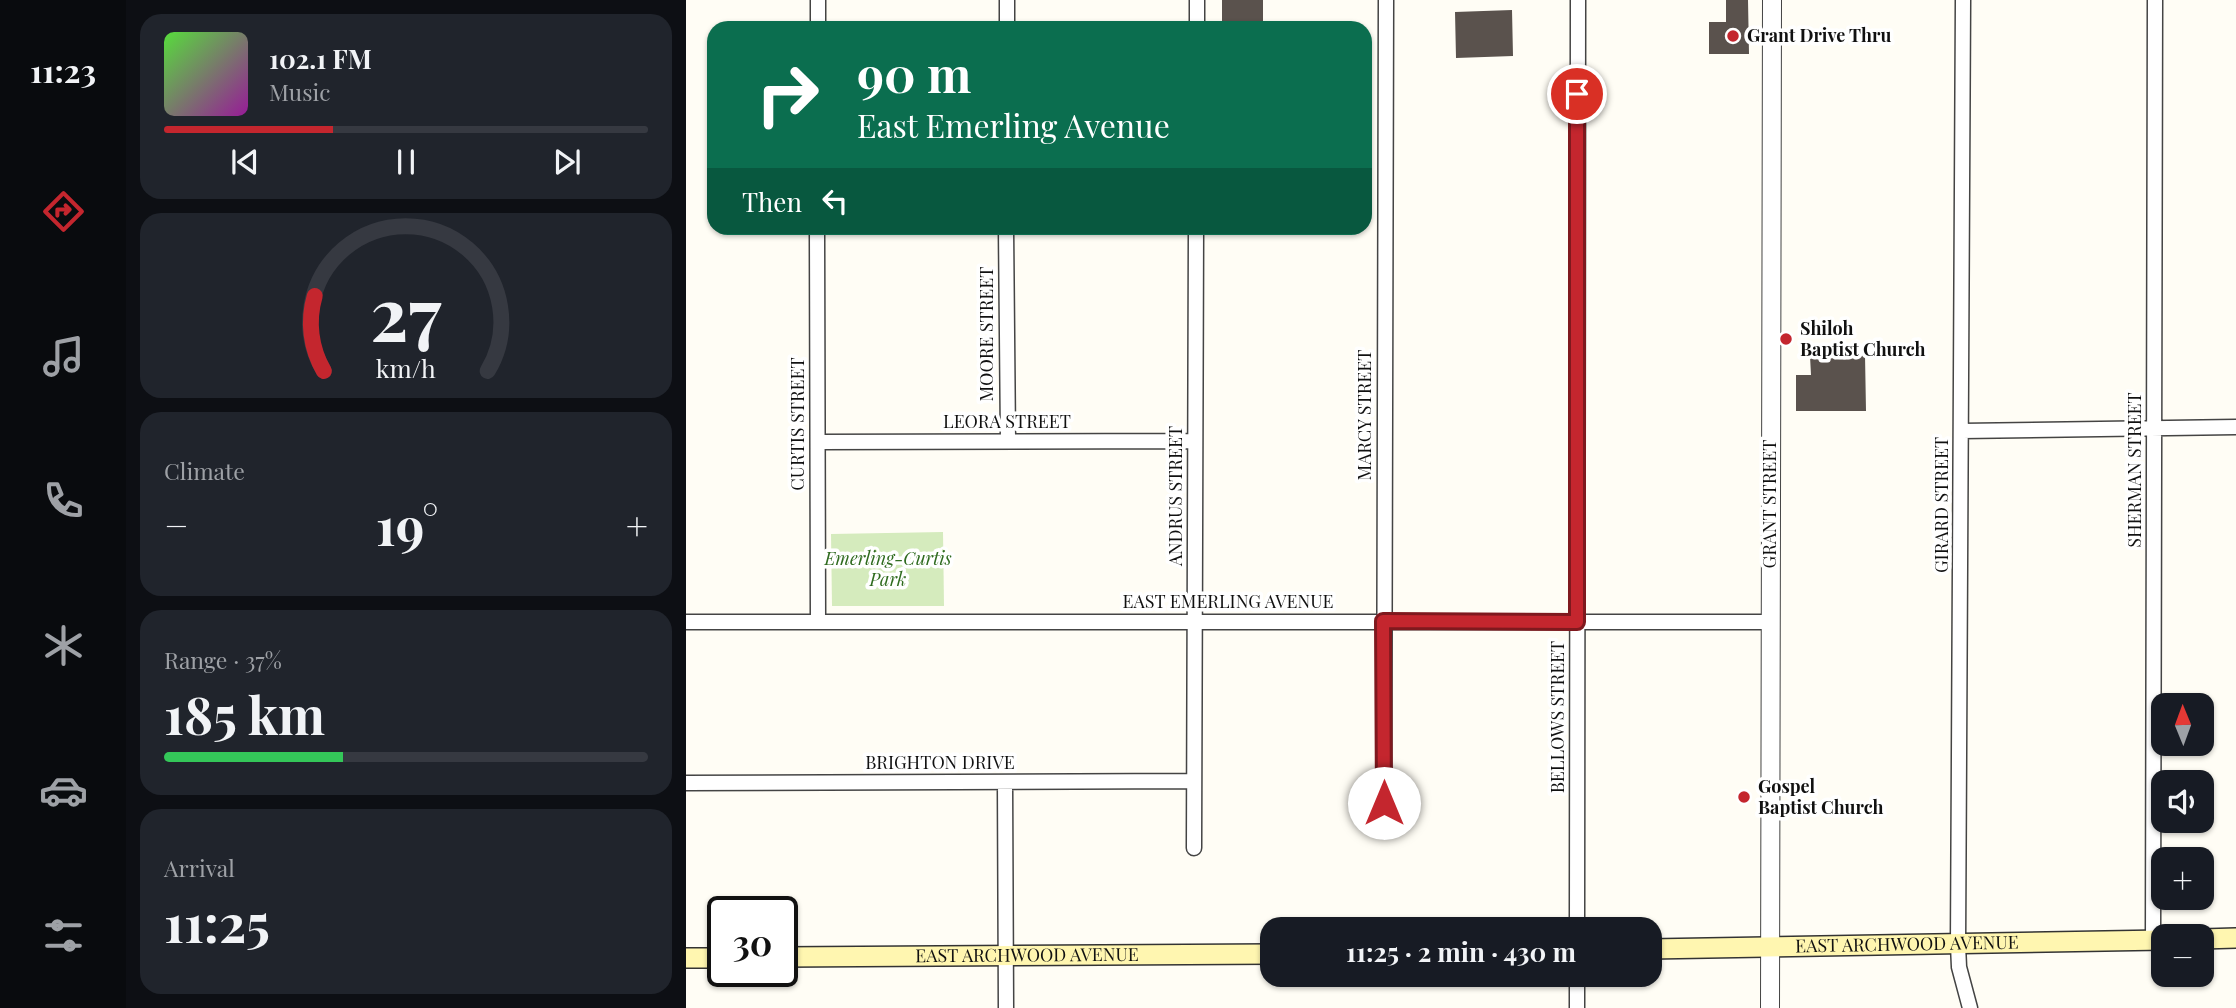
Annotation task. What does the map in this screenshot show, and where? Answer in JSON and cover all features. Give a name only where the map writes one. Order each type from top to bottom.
[{"type":"main road","points":[[2214,939],[2236,938]]},
{"type":"main road","name":"EAST ARCHWOOD AVENUE","points":[[1662,949],[2151,940]]},
{"type":"main road","name":"EAST ARCHWOOD AVENUE","points":[[798,957],[1260,954]]},
{"type":"main road","points":[[686,958],[707,958]]},
{"type":"street","points":[[818,0],[818,21]]},
{"type":"street","points":[[1007,0],[1007,21]]},
{"type":"street","points":[[1197,0],[1197,21]]},
{"type":"street","name":"MARCY STREET","points":[[1384,831],[1386,0]]},
{"type":"street","name":"BELLOWS STREET","points":[[1577,917],[1578,0]]},
{"type":"street","name":"GRANT STREET","points":[[1770,1008],[1772,0]]},
{"type":"street","name":"GIRARD STREET","points":[[1963,0],[1958,945],[1959,967],[1970,1008]]},
{"type":"street","name":"SHERMAN STREET","points":[[2155,0],[2154,429],[2158,924]]},
{"type":"street","name":"CURTIS STREET","points":[[817,235],[818,621]]},
{"type":"street","name":"MOORE STREET","points":[[1006,235],[1008,440]]},
{"type":"street","name":"ANDRUS STREET","points":[[1194,848],[1196,235]]},
{"type":"street","points":[[1962,431],[2236,427]]},
{"type":"street","name":"LEORA STREET","points":[[818,442],[1195,442]]},
{"type":"street","name":"EAST EMERLING AVENUE","points":[[686,622],[1770,622]]},
{"type":"street","name":"BRIGHTON DRIVE","points":[[686,783],[1194,781]]},
{"type":"street","points":[[1005,782],[1006,1008]]},
{"type":"street","points":[[1577,987],[1577,1008]]},
{"type":"green space","name":"Emerling-Curtis Park","points":[[943,532],[944,606],[832,606],[831,534]]},
{"type":"building","points":[[1222,0],[1263,0],[1263,21],[1222,21]]},
{"type":"building","points":[[1726,0],[1748,0],[1749,54],[1709,54],[1709,22],[1726,22]]},
{"type":"building","points":[[1512,10],[1513,56],[1456,58],[1455,12]]},
{"type":"building","name":"Shiloh Baptist Church","points":[[1865,355],[1866,411],[1796,411],[1796,375],[1811,375],[1810,356]]},
{"type":"place","name":"Grant Drive Thru","points":[[1733,36]]},
{"type":"place","name":"Shiloh Baptist Church","points":[[1786,339]]},
{"type":"place","name":"Gospel Baptist Church","points":[[1744,797]]},
{"type":"route","points":[[1384,803],[1383,621],[1577,622],[1577,94]]}]
